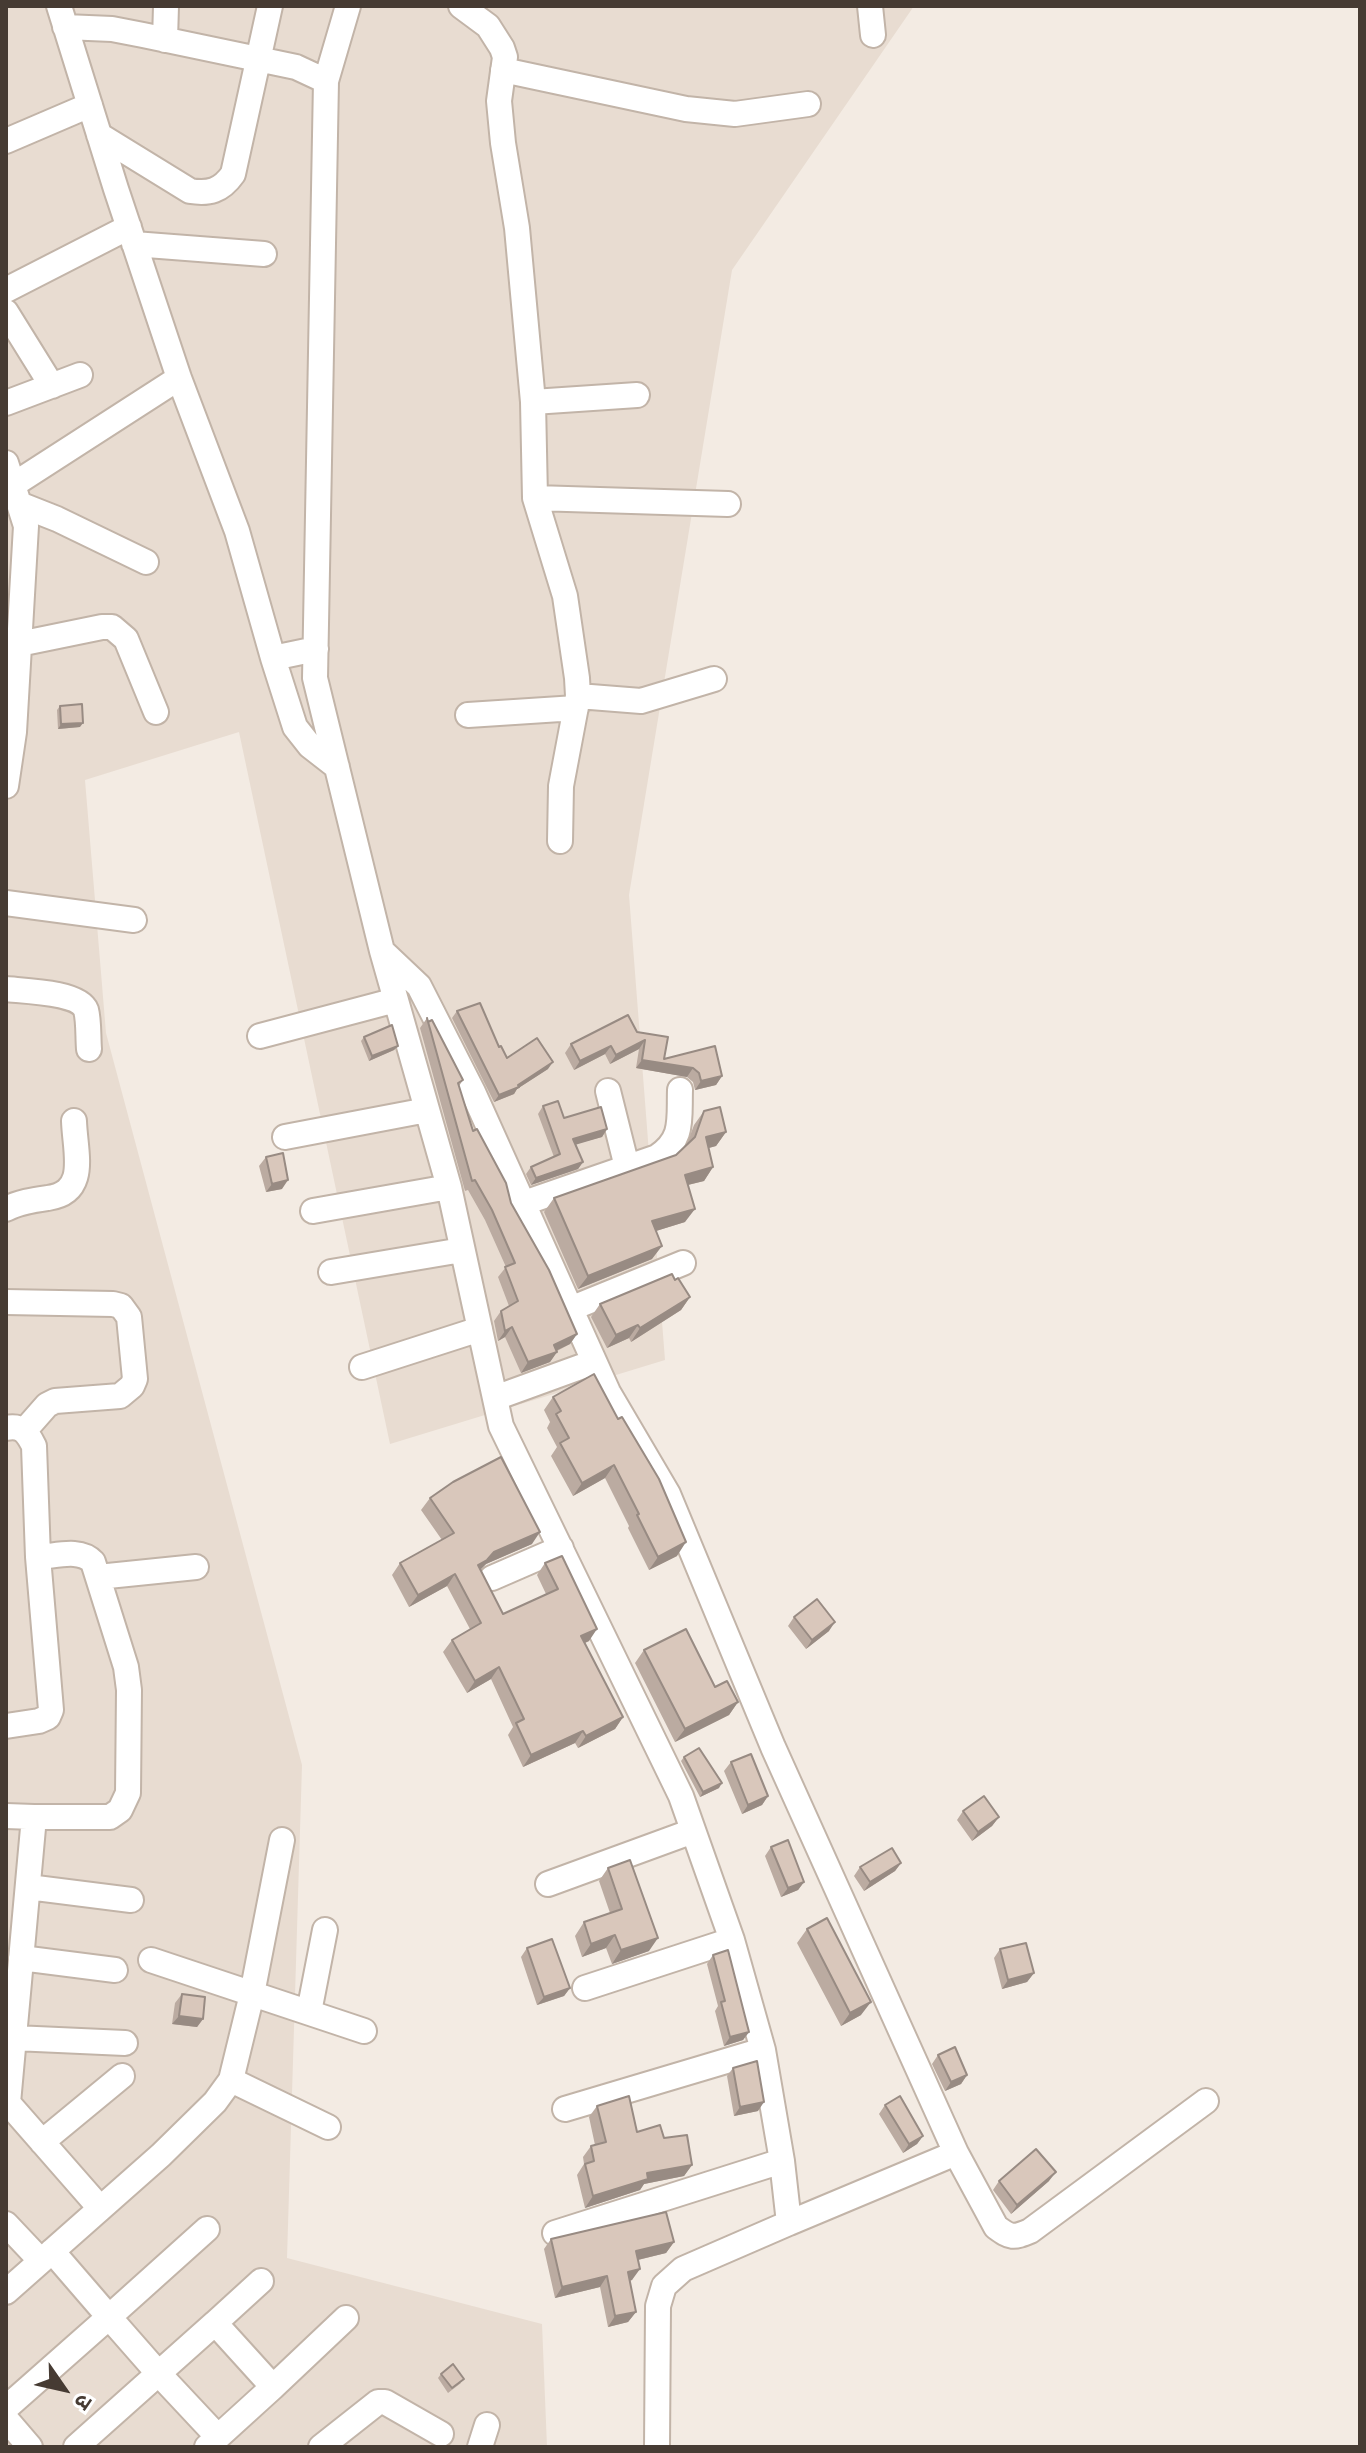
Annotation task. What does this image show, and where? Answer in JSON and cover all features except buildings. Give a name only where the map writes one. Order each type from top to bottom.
[{"type":"street","points":[[165,40],[166,6]]},
{"type":"street","points":[[99,135],[190,191],[206,194],[218,190],[233,174],[270,6]]},
{"type":"street","points":[[348,6],[326,81],[315,678],[382,951],[449,1187],[501,1426],[681,1796],[732,1940],[763,2050],[789,2223]]},
{"type":"street","points":[[461,6],[488,26],[505,57],[499,101],[517,228],[533,402],[535,498],[565,596],[577,702],[561,786],[560,841]]},
{"type":"street","points":[[870,6],[873,35]]},
{"type":"street","points":[[62,17],[296,67],[326,81]]},
{"type":"street","points":[[62,17],[179,378],[237,531],[295,727],[310,746],[337,767]]},
{"type":"street","points":[[503,70],[686,109],[735,114],[808,104]]},
{"type":"street","points":[[6,141],[90,105]]},
{"type":"street","points":[[6,290],[132,235],[264,254]]},
{"type":"street","points":[[6,312],[52,386]]},
{"type":"street","points":[[6,403],[80,375]]},
{"type":"street","points":[[13,484],[179,378]]},
{"type":"street","points":[[533,402],[637,395]]},
{"type":"street","points":[[13,484],[57,519],[146,562]]},
{"type":"street","points":[[6,786],[26,526],[13,484]]},
{"type":"street","points":[[535,498],[728,504]]},
{"type":"street","points":[[19,644],[112,627],[126,639],[156,712]]},
{"type":"street","points":[[273,658],[316,649]]},
{"type":"street","points":[[468,715],[577,702],[641,701],[714,679]]},
{"type":"street","points":[[6,903],[134,920]]},
{"type":"street","points":[[382,951],[419,986],[473,1092],[608,1392],[668,1494],[773,1747],[956,2153],[996,2227],[1016,2237],[1030,2231],[1206,2101]]},
{"type":"street","points":[[6,989],[79,1001],[85,1009],[89,1049]]},
{"type":"street","points":[[260,1036],[396,1000]]},
{"type":"street","points":[[524,1203],[657,1157],[674,1142],[678,1132],[680,1090]]},
{"type":"street","points":[[608,1091],[627,1167]]},
{"type":"street","points":[[285,1137],[427,1110]]},
{"type":"street","points":[[6,1209],[14,1204],[70,1191],[76,1179],[74,1121]]},
{"type":"street","points":[[313,1211],[449,1187]]},
{"type":"street","points":[[331,1272],[462,1250]]},
{"type":"street","points":[[570,1309],[683,1263]]},
{"type":"street","points":[[6,1302],[121,1306],[129,1317],[135,1379],[127,1392],[120,1396],[55,1401],[15,1429],[34,1446],[38,1557],[51,1710],[48,1717],[39,1721],[6,1726]]},
{"type":"street","points":[[362,1367],[480,1329]]},
{"type":"street","points":[[495,1398],[594,1362]]},
{"type":"street","points":[[492,1578],[561,1548]]},
{"type":"street","points":[[6,1816],[110,1817],[120,1810],[128,1793],[130,1708],[126,1667],[93,1562],[87,1555],[77,1553],[38,1557]]},
{"type":"street","points":[[98,1577],[196,1567]]},
{"type":"street","points":[[34,1817],[16,1974],[14,2038],[7,2103],[100,2208]]},
{"type":"street","points":[[548,1884],[693,1831]]},
{"type":"street","points":[[6,2292],[193,2123],[215,2102],[231,2080],[252,1994],[282,1840]]},
{"type":"street","points":[[28,1887],[131,1900]]},
{"type":"street","points":[[309,2012],[325,1930]]},
{"type":"street","points":[[585,1988],[732,1940]]},
{"type":"street","points":[[151,1960],[364,2031]]},
{"type":"street","points":[[16,1974],[115,1970]]},
{"type":"street","points":[[14,2038],[125,2043]]},
{"type":"street","points":[[565,2109],[763,2050]]},
{"type":"street","points":[[42,2142],[122,2076]]},
{"type":"street","points":[[231,2080],[328,2127]]},
{"type":"street","points":[[657,2447],[658,2306],[664,2286],[683,2269],[956,2153]]},
{"type":"street","points":[[555,2233],[782,2161]]},
{"type":"street","points":[[6,2224],[46,2256],[109,2317],[213,2442],[346,2318]]},
{"type":"street","points":[[6,2408],[207,2229]]},
{"type":"street","points":[[76,2447],[261,2281]]},
{"type":"street","points":[[215,2323],[273,2387]]},
{"type":"street","points":[[321,2447],[378,2402],[385,2402],[441,2434]]},
{"type":"street","points":[[6,2419],[30,2447]]},
{"type":"shaded area","points":[[6,6],[914,6],[732,270],[629,895],[665,1360],[390,1444],[239,732],[85,780],[106,1033],[302,1765],[287,2258],[542,2324],[547,2447],[6,2447]]}]
